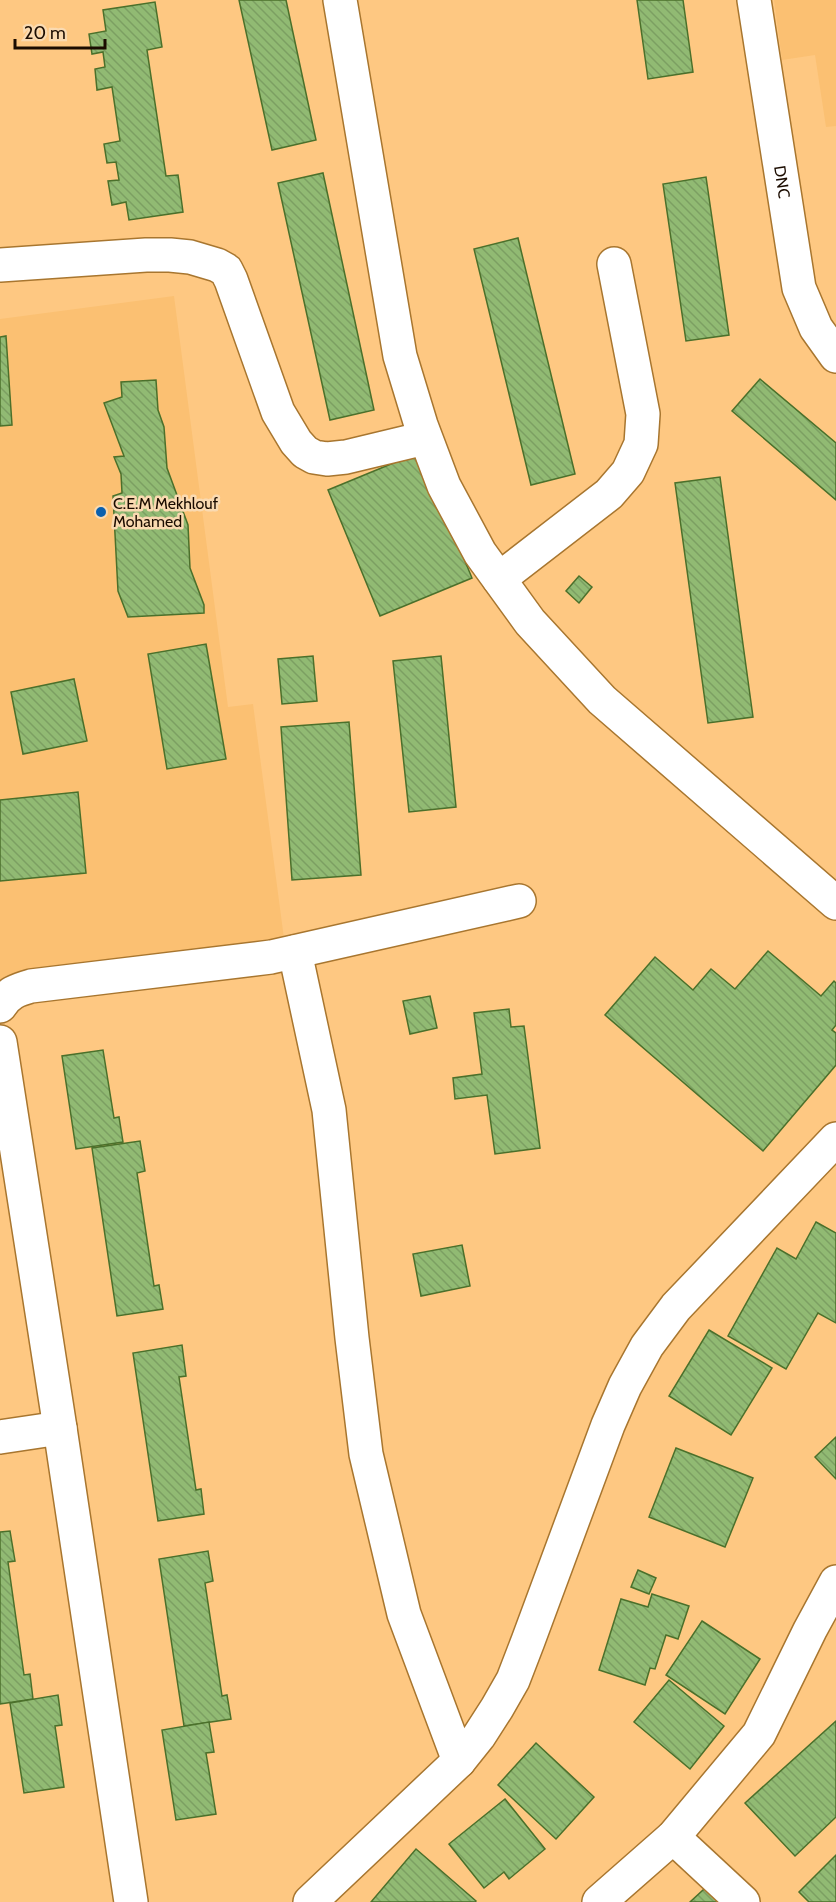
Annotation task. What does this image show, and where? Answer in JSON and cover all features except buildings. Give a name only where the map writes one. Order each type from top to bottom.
[{"type":"street","points":[[339,0],[400,356],[425,438],[444,486],[480,553],[530,622],[602,700],[836,903]]},
{"type":"street","name":"DNC","points":[[754,0],[799,288],[816,328],[836,356]]},
{"type":"street","points":[[0,265],[146,255],[190,257],[217,265],[226,270],[231,280],[278,412],[291,436],[305,452],[314,457],[327,459],[346,457],[425,438]]},
{"type":"street","points":[[499,579],[609,495],[628,472],[641,444],[643,414],[614,264]]},
{"type":"street","points":[[0,1006],[5,997],[16,990],[31,986],[259,959],[519,901]]},
{"type":"street","points":[[296,952],[329,1110],[366,1454],[404,1614],[459,1761]]},
{"type":"street","points":[[0,1049],[131,1902]]},
{"type":"street","points":[[310,1902],[459,1761],[479,1736],[513,1680],[608,1425],[646,1346],[676,1307],[836,1139]]},
{"type":"street","points":[[0,1437],[60,1428]]},
{"type":"street","points":[[599,1902],[673,1836],[759,1734],[836,1582]]},
{"type":"street","points":[[673,1836],[743,1902]]},
{"type":"shaded area","points":[[774,0],[836,0],[836,126],[826,127],[815,55],[782,60]]},
{"type":"shaded area","name":"C.E.M Mekhlouf Mohamed","points":[[174,296],[228,707],[253,704],[285,946],[0,984],[0,319]]},
{"type":"place","name":"C.E.M Mekhlouf Mohamed","points":[[101,512]]}]
